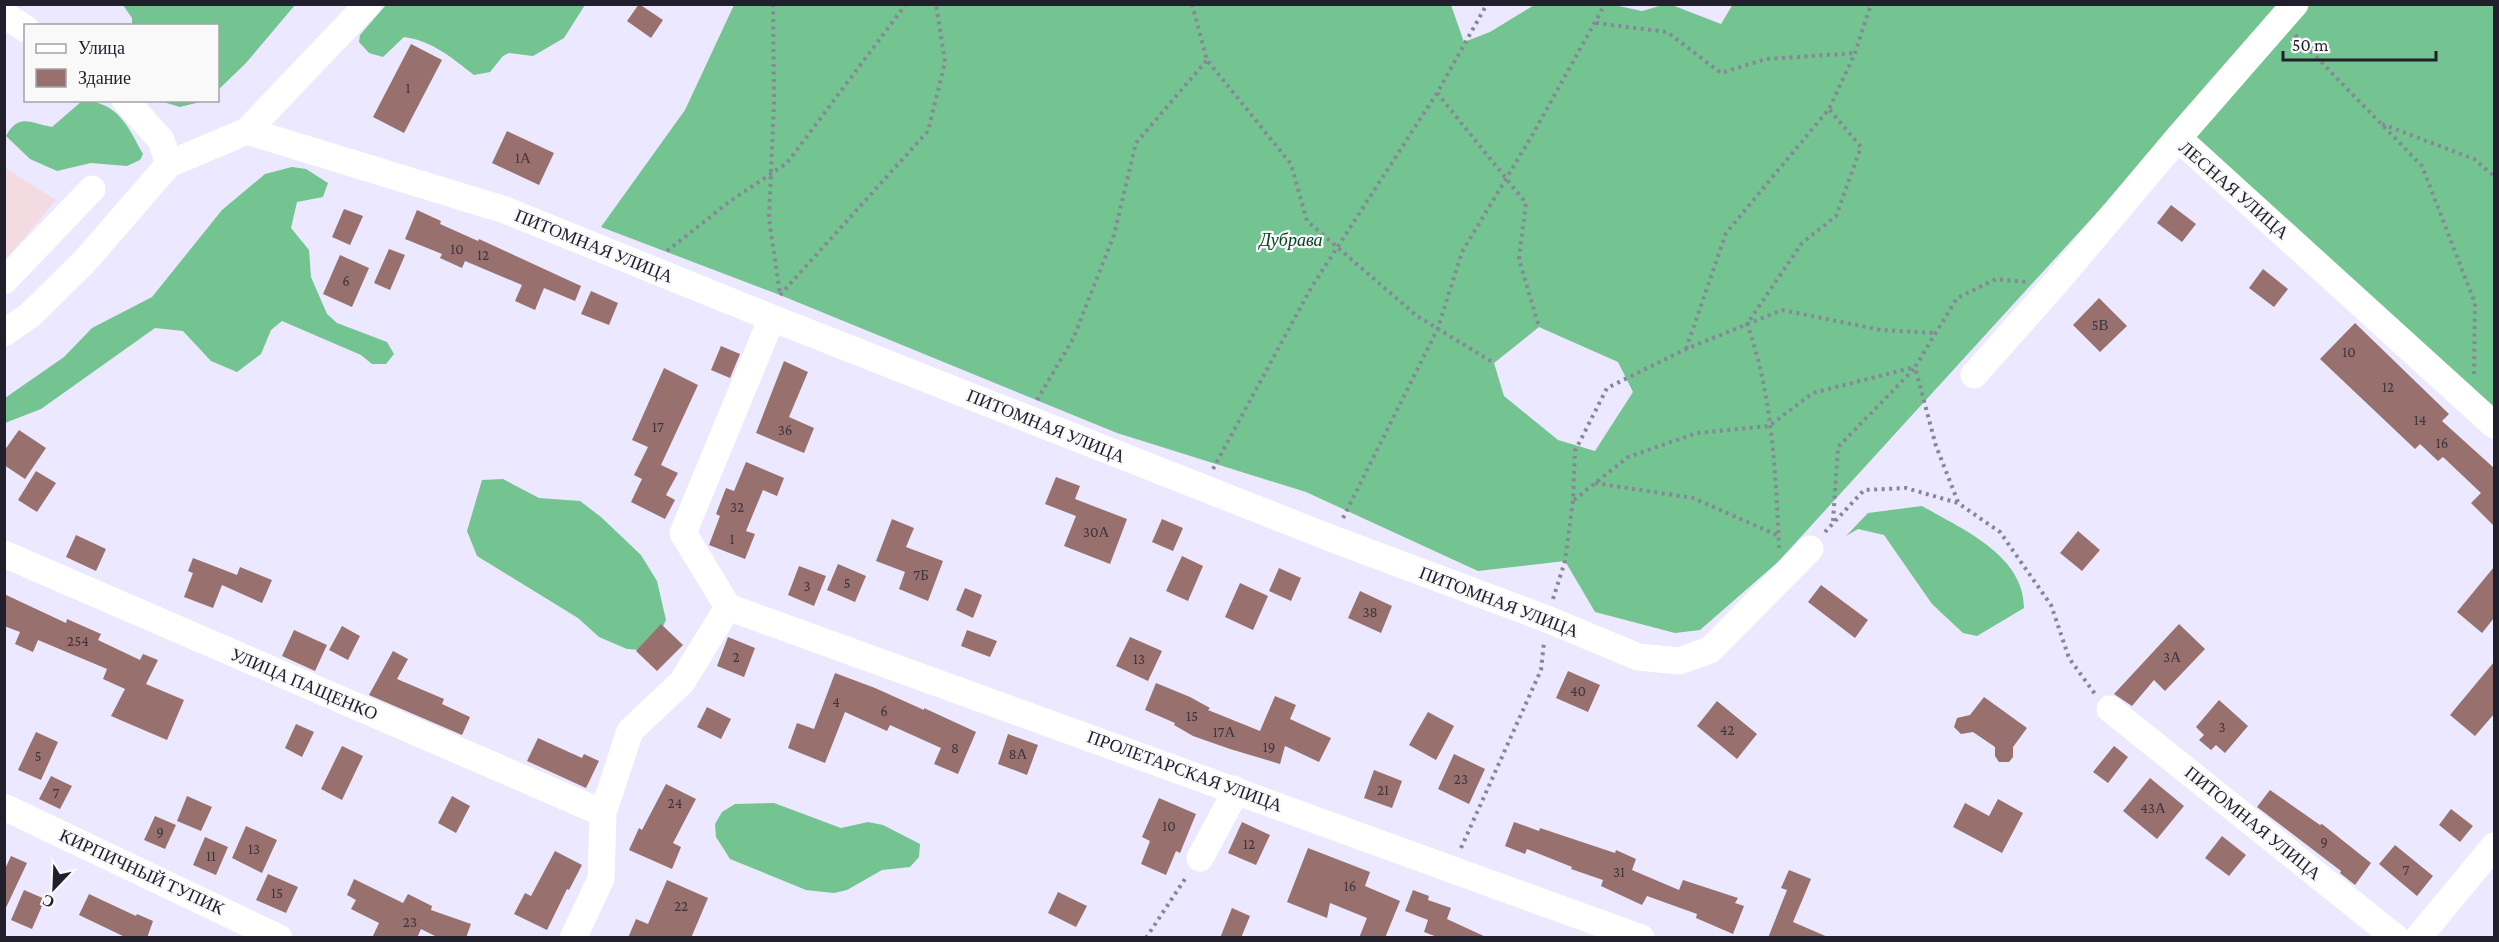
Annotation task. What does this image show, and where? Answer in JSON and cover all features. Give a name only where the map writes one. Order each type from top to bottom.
[{"type":"street","points":[[4,333],[30,315],[85,261],[169,164],[247,131],[368,4]]},
{"type":"street","points":[[2178,138],[2289,13]]},
{"type":"street","points":[[127,102],[161,140],[169,164]]},
{"type":"street","name":"ПИТОМНАЯ УЛИЦА","points":[[247,131],[505,210],[646,267],[776,306],[1026,418],[1333,539],[1547,619],[1638,657],[1679,661],[1710,650],[1810,549]]},
{"type":"street","name":"ЛЕСНАЯ УЛИЦА","points":[[1974,375],[2054,285],[2178,138],[2494,425]]},
{"type":"street","points":[[7,272],[92,189]]},
{"type":"street","points":[[573,938],[602,879],[603,813],[630,731],[682,682],[728,607],[683,533],[776,306]]},
{"type":"street","name":"УЛИЦА ПАЩЕНКО","points":[[4,554],[603,813]]},
{"type":"street","name":"ПРОЛЕТАРСКАЯ УЛИЦА","points":[[728,607],[1641,938]]},
{"type":"street","name":"ПИТОМНАЯ УЛИЦА","points":[[2110,709],[2396,938]]},
{"type":"street","points":[[1200,858],[1230,802],[1234,789]]},
{"type":"street","name":"КИРПИЧНЫЙ ТУПИК","points":[[4,807],[279,938]]},
{"type":"street","points":[[2418,938],[2494,846]]},
{"type":"path","points":[[773,4],[774,102],[769,219],[776,306]]},
{"type":"path","points":[[646,267],[729,202],[787,163],[906,4]]},
{"type":"path","points":[[776,306],[928,131],[945,62],[936,4]]},
{"type":"path","points":[[1192,4],[1207,60],[1291,164],[1307,221],[1417,316],[1494,363]]},
{"type":"path","points":[[1203,488],[1311,288],[1437,93],[1487,4]]},
{"type":"path","points":[[1333,539],[1437,328],[1462,252],[1605,4]]},
{"type":"path","points":[[1686,349],[1726,233],[1829,109],[1855,53],[1871,4]]},
{"type":"path","points":[[2289,13],[2381,123],[2422,166],[2475,303],[2473,405]]},
{"type":"path","points":[[1596,23],[1667,32],[1721,73],[1766,59],[1855,53]]},
{"type":"path","points":[[1026,418],[1073,339],[1114,235],[1136,144],[1207,60]]},
{"type":"path","points":[[1437,93],[1526,203],[1519,259],[1539,327]]},
{"type":"path","points":[[1747,324],[1802,243],[1836,216],[1862,147],[1829,109]]},
{"type":"path","points":[[2381,123],[2474,159],[2494,176]]},
{"type":"path","points":[[1452,868],[1541,670],[1547,619],[1565,561],[1573,500],[1575,451],[1607,388],[1686,349],[1782,310],[1881,330],[1936,333]]},
{"type":"path","points":[[1747,324],[1759,356],[1769,426],[1776,479],[1781,578]]},
{"type":"path","points":[[1573,500],[1628,458],[1697,433],[1769,426],[1813,393],[1915,367],[1838,447],[1833,523]]},
{"type":"path","points":[[1595,483],[1693,498],[1777,535]]},
{"type":"path","points":[[1810,549],[1864,490],[1906,488],[1958,503],[2000,532],[2051,605],[2069,657],[2091,690],[2110,709]]},
{"type":"path","points":[[1146,938],[1200,858]]},
{"type":"shaded area","points":[[5,168],[56,200],[5,260]]},
{"type":"green space","name":"Дубрава","points":[[1536,4],[1614,5],[1642,11],[1672,5],[1721,24],[1733,4],[2494,5],[2494,408],[2177,125],[1778,562],[1700,630],[1675,633],[1595,612],[1565,561],[1478,571],[1306,492],[1117,433],[780,295],[601,227],[685,110],[734,5],[1451,5],[1464,42],[1490,32]],"holes":[[[1539,327],[1618,362],[1633,392],[1595,451],[1558,440],[1504,396],[1494,363]]]},
{"type":"green space","points":[[123,5],[295,5],[246,63],[219,89],[219,24],[132,24],[132,18]]},
{"type":"green space","points":[[386,5],[585,5],[564,38],[533,56],[509,53],[503,56],[490,72],[474,75],[442,51],[414,39],[404,37],[383,57],[369,53],[359,42],[360,35]]},
{"type":"green space","points":[[81,102],[105,105],[127,125],[143,154],[140,160],[127,166],[91,163],[57,171],[30,159],[6,136],[15,124],[25,121],[52,127]]},
{"type":"green space","points":[[163,102],[200,102],[180,107]]},
{"type":"green space","points":[[292,167],[306,169],[328,183],[323,197],[297,202],[291,228],[309,250],[311,277],[327,314],[337,323],[387,342],[394,354],[386,364],[372,364],[361,355],[282,321],[271,330],[261,354],[237,372],[211,361],[183,331],[155,328],[41,409],[5,423],[5,398],[64,357],[92,328],[152,297],[222,210],[265,174]]},
{"type":"green space","points":[[503,479],[539,498],[580,501],[601,517],[641,555],[657,581],[666,620],[654,645],[641,650],[627,649],[599,637],[578,618],[477,556],[467,531],[482,480]]},
{"type":"green space","points":[[1922,506],[1972,534],[2002,558],[2014,573],[2021,589],[2024,608],[1977,636],[1963,633],[1932,604],[1884,535],[1858,529],[1846,536],[1868,513]]},
{"type":"green space","points":[[774,803],[841,828],[868,822],[883,825],[920,844],[919,857],[910,867],[882,870],[847,890],[834,893],[806,890],[730,859],[716,837],[715,824],[722,812],[735,804]]},
{"type":"building","points":[[639,4],[663,20],[651,38],[627,21]]},
{"type":"building","points":[[411,44],[442,60],[404,133],[373,117]]},
{"type":"building","points":[[507,131],[554,153],[539,185],[492,163]]},
{"type":"building","points":[[2171,205],[2196,224],[2182,242],[2157,223]]},
{"type":"building","points":[[344,209],[363,216],[350,245],[332,237]]},
{"type":"building","points":[[417,210],[441,221],[440,224],[478,241],[479,239],[581,286],[575,301],[544,288],[535,310],[515,301],[522,285],[465,261],[462,268],[440,258],[442,254],[405,239]]},
{"type":"building","points":[[389,249],[405,255],[390,290],[374,283]]},
{"type":"building","points":[[340,255],[369,268],[352,307],[323,294]]},
{"type":"building","points":[[2263,269],[2288,289],[2274,307],[2249,288]]},
{"type":"building","points":[[591,291],[618,303],[609,325],[581,314]]},
{"type":"building","points":[[2099,298],[2127,326],[2100,352],[2073,325]]},
{"type":"building","points":[[2355,323],[2449,414],[2442,421],[2494,468],[2494,526],[2471,503],[2481,493],[2443,457],[2438,461],[2420,444],[2415,449],[2320,359]]},
{"type":"building","points":[[721,346],[740,354],[730,378],[711,370]]},
{"type":"building","points":[[784,361],[808,372],[789,417],[814,428],[804,453],[756,433]]},
{"type":"building","points":[[664,368],[698,385],[661,465],[678,473],[666,495],[675,500],[665,519],[631,502],[642,479],[634,475],[648,447],[632,440]]},
{"type":"building","points":[[19,430],[46,448],[25,479],[4,465],[4,451]]},
{"type":"building","points":[[746,462],[784,478],[777,496],[763,490],[746,531],[755,534],[745,559],[709,545],[720,516],[716,514],[726,488],[734,491]]},
{"type":"building","points":[[36,471],[56,483],[37,512],[18,500]]},
{"type":"building","points":[[1056,477],[1080,486],[1075,499],[1127,519],[1110,564],[1064,546],[1076,516],[1045,504]]},
{"type":"building","points":[[892,519],[914,528],[906,547],[943,561],[928,601],[899,589],[905,572],[876,561]]},
{"type":"building","points":[[1162,519],[1183,528],[1173,551],[1152,542]]},
{"type":"building","points":[[2078,531],[2100,550],[2082,571],[2060,553]]},
{"type":"building","points":[[76,535],[106,549],[96,571],[66,557]]},
{"type":"building","points":[[1182,556],[1203,566],[1188,601],[1166,591]]},
{"type":"building","points":[[193,558],[237,575],[240,567],[272,580],[262,603],[222,585],[213,608],[184,597],[193,573],[188,571]]},
{"type":"building","points":[[838,564],[866,576],[855,602],[827,590]]},
{"type":"building","points":[[799,566],[826,576],[814,606],[788,595]]},
{"type":"building","points":[[2494,567],[2494,618],[2482,633],[2457,612]]},
{"type":"building","points":[[1279,568],[1301,578],[1291,601],[1269,591]]},
{"type":"building","points":[[1240,583],[1268,596],[1253,630],[1225,617]]},
{"type":"building","points":[[1821,585],[1868,620],[1855,638],[1808,602]]},
{"type":"building","points":[[965,588],[982,595],[973,618],[956,610]]},
{"type":"building","points":[[1360,591],[1392,606],[1381,633],[1348,618]]},
{"type":"building","points":[[4,594],[66,623],[67,619],[101,634],[98,640],[140,660],[143,654],[158,660],[146,684],[184,700],[167,740],[111,716],[125,689],[103,679],[107,669],[38,640],[33,652],[15,644],[20,632],[4,626]]},
{"type":"building","points":[[661,624],[683,645],[657,671],[636,651]]},
{"type":"building","points":[[2179,624],[2205,649],[2165,691],[2154,680],[2132,706],[2114,694]]},
{"type":"building","points":[[342,626],[360,636],[348,660],[329,650]]},
{"type":"building","points":[[294,630],[327,645],[315,671],[282,656]]},
{"type":"building","points":[[967,630],[997,641],[990,657],[961,646]]},
{"type":"building","points":[[728,637],[755,648],[744,677],[717,666]]},
{"type":"building","points":[[1130,637],[1162,651],[1148,681],[1116,666]]},
{"type":"building","points":[[393,651],[408,659],[397,679],[444,699],[442,704],[470,717],[462,735],[369,695]]},
{"type":"building","points":[[2494,662],[2494,714],[2475,736],[2450,715]]},
{"type":"building","points":[[1568,671],[1600,685],[1588,712],[1556,698]]},
{"type":"building","points":[[835,673],[924,710],[924,708],[976,732],[958,774],[934,764],[941,748],[890,725],[887,731],[845,712],[825,763],[788,748],[797,723],[814,729]]},
{"type":"building","points":[[1156,683],[1190,697],[1210,708],[1208,710],[1260,731],[1275,696],[1296,705],[1290,719],[1331,738],[1319,762],[1285,746],[1280,764],[1230,749],[1193,736],[1174,725],[1175,723],[1145,710]]},
{"type":"building","points":[[1984,697],[2027,728],[2013,747],[2013,757],[2009,762],[1999,762],[1995,756],[1995,747],[1973,732],[1961,734],[1954,727],[1957,718],[1970,715]]},
{"type":"building","points":[[2219,700],[2248,726],[2225,753],[2216,745],[2211,750],[2199,740],[2204,735],[2196,727]]},
{"type":"building","points":[[1717,701],[1757,734],[1737,759],[1697,726]]},
{"type":"building","points":[[707,707],[731,719],[721,739],[697,727]]},
{"type":"building","points":[[1428,712],[1454,726],[1436,760],[1409,745]]},
{"type":"building","points":[[296,724],[314,732],[302,757],[285,748]]},
{"type":"building","points":[[36,732],[58,742],[41,780],[18,770]]},
{"type":"building","points":[[1008,734],[1038,745],[1027,775],[998,764]]},
{"type":"building","points":[[538,738],[582,758],[584,754],[599,761],[586,788],[527,761]]},
{"type":"building","points":[[342,746],[363,756],[342,800],[321,789]]},
{"type":"building","points":[[2114,746],[2128,757],[2108,783],[2093,772]]},
{"type":"building","points":[[1454,754],[1485,769],[1469,804],[1438,789]]},
{"type":"building","points":[[1374,770],[1402,781],[1392,808],[1364,798]]},
{"type":"building","points":[[51,776],[72,786],[60,809],[39,799]]},
{"type":"building","points":[[2150,778],[2184,806],[2157,839],[2123,811]]},
{"type":"building","points":[[666,784],[696,799],[673,843],[681,847],[672,869],[629,850],[639,828],[642,830]]},
{"type":"building","points":[[2270,790],[2320,825],[2322,824],[2371,863],[2355,885],[2340,873],[2341,871],[2257,807]]},
{"type":"building","points":[[187,796],[212,807],[201,831],[177,821]]},
{"type":"building","points":[[452,796],[470,806],[456,833],[438,823]]},
{"type":"building","points":[[1159,798],[1196,814],[1180,853],[1176,851],[1166,875],[1141,864],[1150,841],[1142,837]]},
{"type":"building","points":[[1998,799],[2023,813],[2002,853],[1953,827],[1965,803],[1989,816]]},
{"type":"building","points":[[2451,809],[2473,826],[2460,842],[2439,825]]},
{"type":"building","points":[[155,816],[176,825],[165,849],[144,840]]},
{"type":"building","points":[[1242,822],[1270,835],[1256,865],[1228,853]]},
{"type":"building","points":[[1514,822],[1539,831],[1540,828],[1615,853],[1616,850],[1636,859],[1632,870],[1679,890],[1683,880],[1738,898],[1735,903],[1744,906],[1733,934],[1696,918],[1697,914],[1647,896],[1642,905],[1601,886],[1603,880],[1571,869],[1572,867],[1527,849],[1525,854],[1505,846]]},
{"type":"building","points":[[246,826],[277,840],[262,873],[232,858]]},
{"type":"building","points":[[2222,836],[2246,855],[2229,876],[2205,858]]},
{"type":"building","points":[[205,837],[228,847],[216,875],[193,865]]},
{"type":"building","points":[[2395,845],[2433,876],[2417,896],[2379,864]]},
{"type":"building","points":[[1308,848],[1370,872],[1365,886],[1400,901],[1385,938],[1359,938],[1367,918],[1330,903],[1327,918],[1287,902]]},
{"type":"building","points":[[555,851],[582,865],[569,890],[567,889],[547,930],[514,914],[525,893],[531,896]]},
{"type":"building","points":[[11,856],[27,863],[4,912],[4,871]]},
{"type":"building","points":[[1789,870],[1811,879],[1793,922],[1830,938],[1768,938],[1787,890],[1781,888]]},
{"type":"building","points":[[268,874],[298,887],[286,913],[256,900]]},
{"type":"building","points":[[354,879],[403,903],[408,894],[432,906],[431,910],[471,924],[466,938],[439,938],[421,929],[417,938],[372,938],[379,923],[351,909],[356,900],[347,895]]},
{"type":"building","points":[[667,880],[708,898],[691,938],[628,938],[636,919],[648,924]]},
{"type":"building","points":[[24,890],[45,899],[32,929],[11,920]]},
{"type":"building","points":[[1413,890],[1429,896],[1428,900],[1451,908],[1447,919],[1488,938],[1440,938],[1424,932],[1428,920],[1405,911]]},
{"type":"building","points":[[1058,892],[1087,906],[1076,927],[1048,913]]},
{"type":"building","points":[[89,894],[136,916],[137,914],[153,921],[147,938],[127,938],[79,915]]},
{"type":"building","points":[[1232,908],[1250,916],[1241,938],[1220,938]]}]
